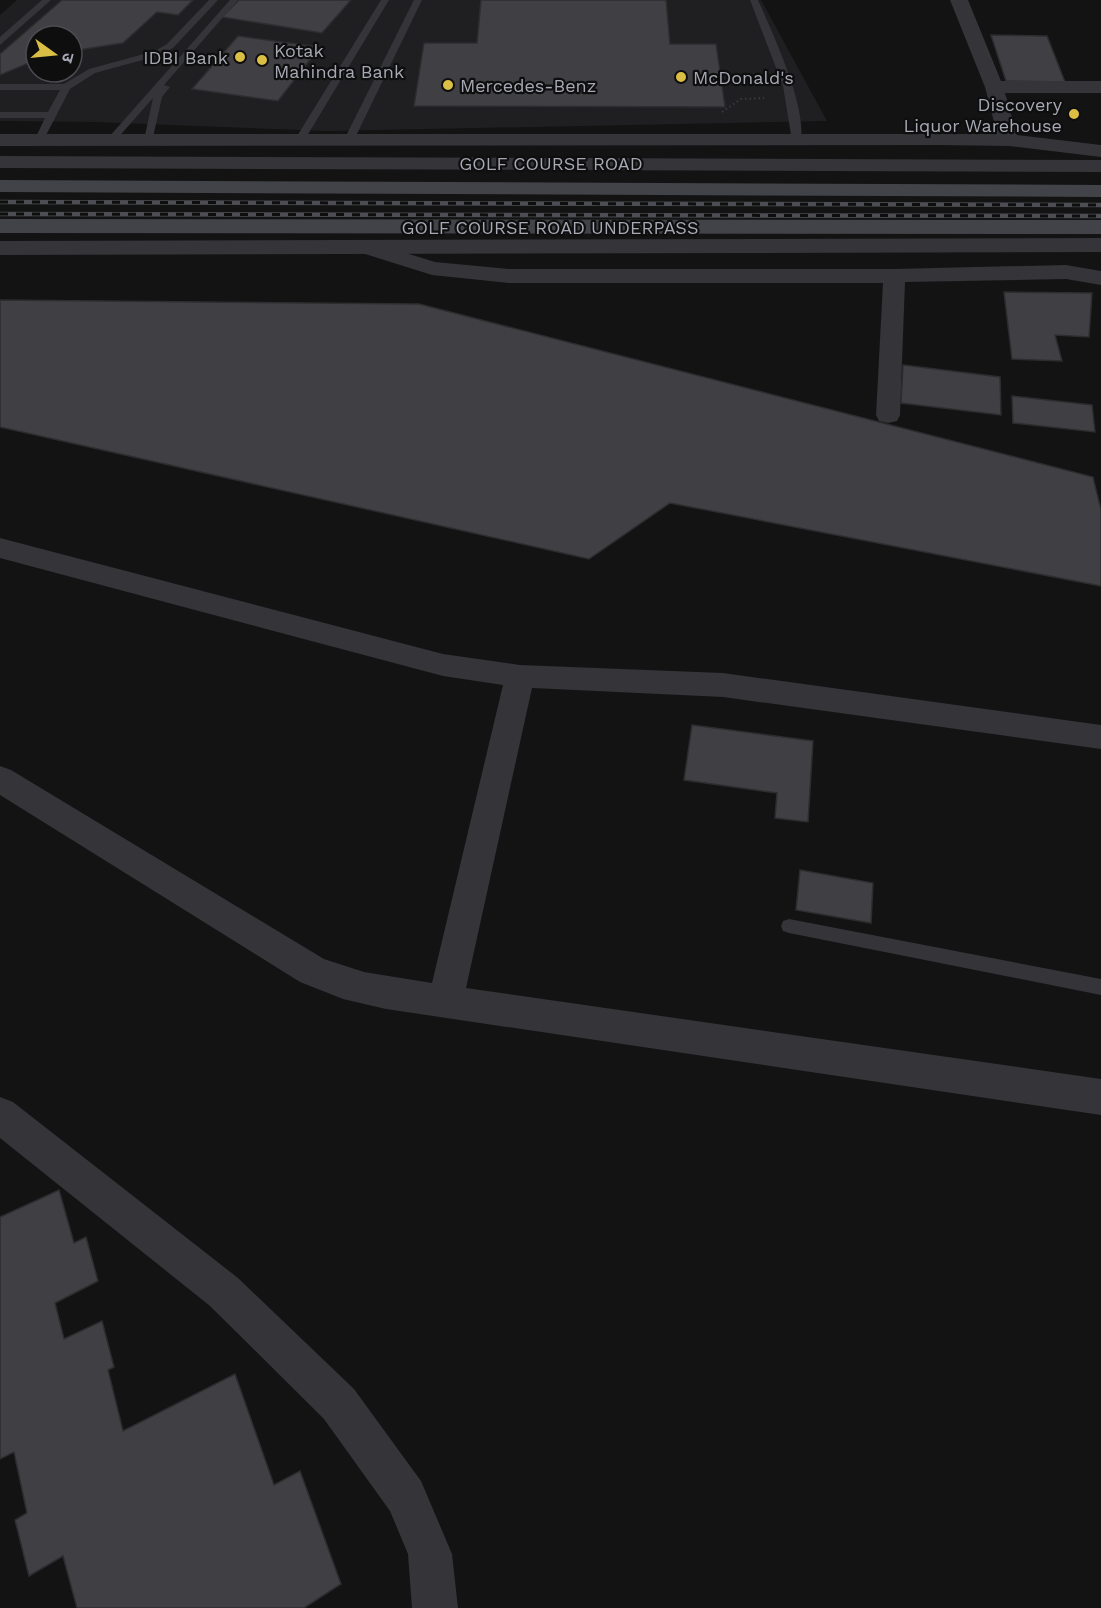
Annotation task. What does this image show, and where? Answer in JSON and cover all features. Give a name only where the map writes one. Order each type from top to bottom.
[{"type":"main road","name":"GOLF COURSE ROAD UNDERPASS","points":[[0,186],[1101,191]]},
{"type":"main road","name":"GOLF COURSE ROAD UNDERPASS","points":[[0,226],[1101,227]]},
{"type":"street","points":[[959,0],[994,87],[1009,140]]},
{"type":"street","points":[[994,87],[1101,87]]},
{"type":"street","points":[[0,140],[1009,140],[1101,151]]},
{"type":"street","name":"GOLF COURSE ROAD","points":[[0,162],[1101,166]]},
{"type":"street","points":[[0,248],[1101,245]]},
{"type":"street","points":[[370,248],[432,268],[509,276],[894,276],[1066,272],[1101,278]]},
{"type":"street","points":[[888,415],[894,276]]},
{"type":"street","points":[[0,548],[443,665],[520,676],[723,685],[1101,737]]},
{"type":"street","points":[[445,1002],[520,676]]},
{"type":"street","points":[[0,779],[322,977],[386,993],[1101,1097]]},
{"type":"street","points":[[0,1115],[224,1292],[339,1404],[406,1496],[430,1554],[435,1608]]},
{"type":"lane","points":[[0,42],[47,0]]},
{"type":"lane","points":[[39,141],[66,87],[92,71],[158,53],[170,46],[214,0]]},
{"type":"lane","points":[[112,139],[234,0]]},
{"type":"lane","points":[[299,141],[385,0]]},
{"type":"lane","points":[[349,140],[418,0]]},
{"type":"lane","points":[[754,0],[789,84],[796,113],[797,141]]},
{"type":"lane","points":[[149,140],[158,96],[217,32]]},
{"type":"lane","points":[[0,87],[66,87]]},
{"type":"lane","points":[[0,115],[51,115]]},
{"type":"lane","points":[[789,926],[1101,987]]},
{"type":"shaded area","points":[[17,0],[761,0],[827,121],[328,131],[94,122],[0,121],[0,15]]},
{"type":"building","points":[[62,0],[193,0],[178,15],[157,12],[123,43],[84,49],[84,24],[34,24]]},
{"type":"building","points":[[239,0],[351,0],[322,33],[222,17]]},
{"type":"building","points":[[481,0],[666,0],[670,44],[716,44],[725,107],[414,106],[424,43],[477,43]]},
{"type":"building","points":[[24,33],[24,65],[0,75],[0,54]]},
{"type":"building","points":[[991,35],[1047,36],[1065,82],[1006,81]]},
{"type":"building","points":[[238,36],[320,47],[278,101],[192,89]]},
{"type":"building","points":[[1004,292],[1092,293],[1089,337],[1055,335],[1062,361],[1012,359]]},
{"type":"building","points":[[0,300],[419,304],[1093,477],[1101,510],[1101,586],[670,503],[589,559],[0,427]]},
{"type":"building","points":[[903,365],[1000,377],[1001,415],[901,403]]},
{"type":"building","points":[[1012,396],[1092,405],[1095,432],[1013,423]]},
{"type":"building","points":[[692,725],[813,741],[808,822],[775,818],[777,793],[684,780]]},
{"type":"building","points":[[800,870],[873,883],[871,923],[796,910]]},
{"type":"building","points":[[59,1190],[74,1243],[86,1237],[98,1281],[55,1303],[64,1339],[102,1321],[114,1367],[108,1370],[123,1431],[235,1374],[274,1485],[300,1471],[341,1584],[304,1608],[77,1608],[63,1556],[29,1576],[15,1520],[27,1513],[14,1452],[0,1459],[0,1217]]},
{"type":"railway","points":[[0,202],[1101,205]]},
{"type":"railway","points":[[0,214],[1101,216]]},
{"type":"place","name":"IDBI Bank","points":[[240,57]]},
{"type":"place","name":"Kotak Mahindra Bank","points":[[262,60]]},
{"type":"place","name":"McDonald's","points":[[681,77]]},
{"type":"place","name":"Mercedes-Benz","points":[[448,85]]},
{"type":"place","name":"Discovery Liquor Warehouse","points":[[1074,114]]}]
